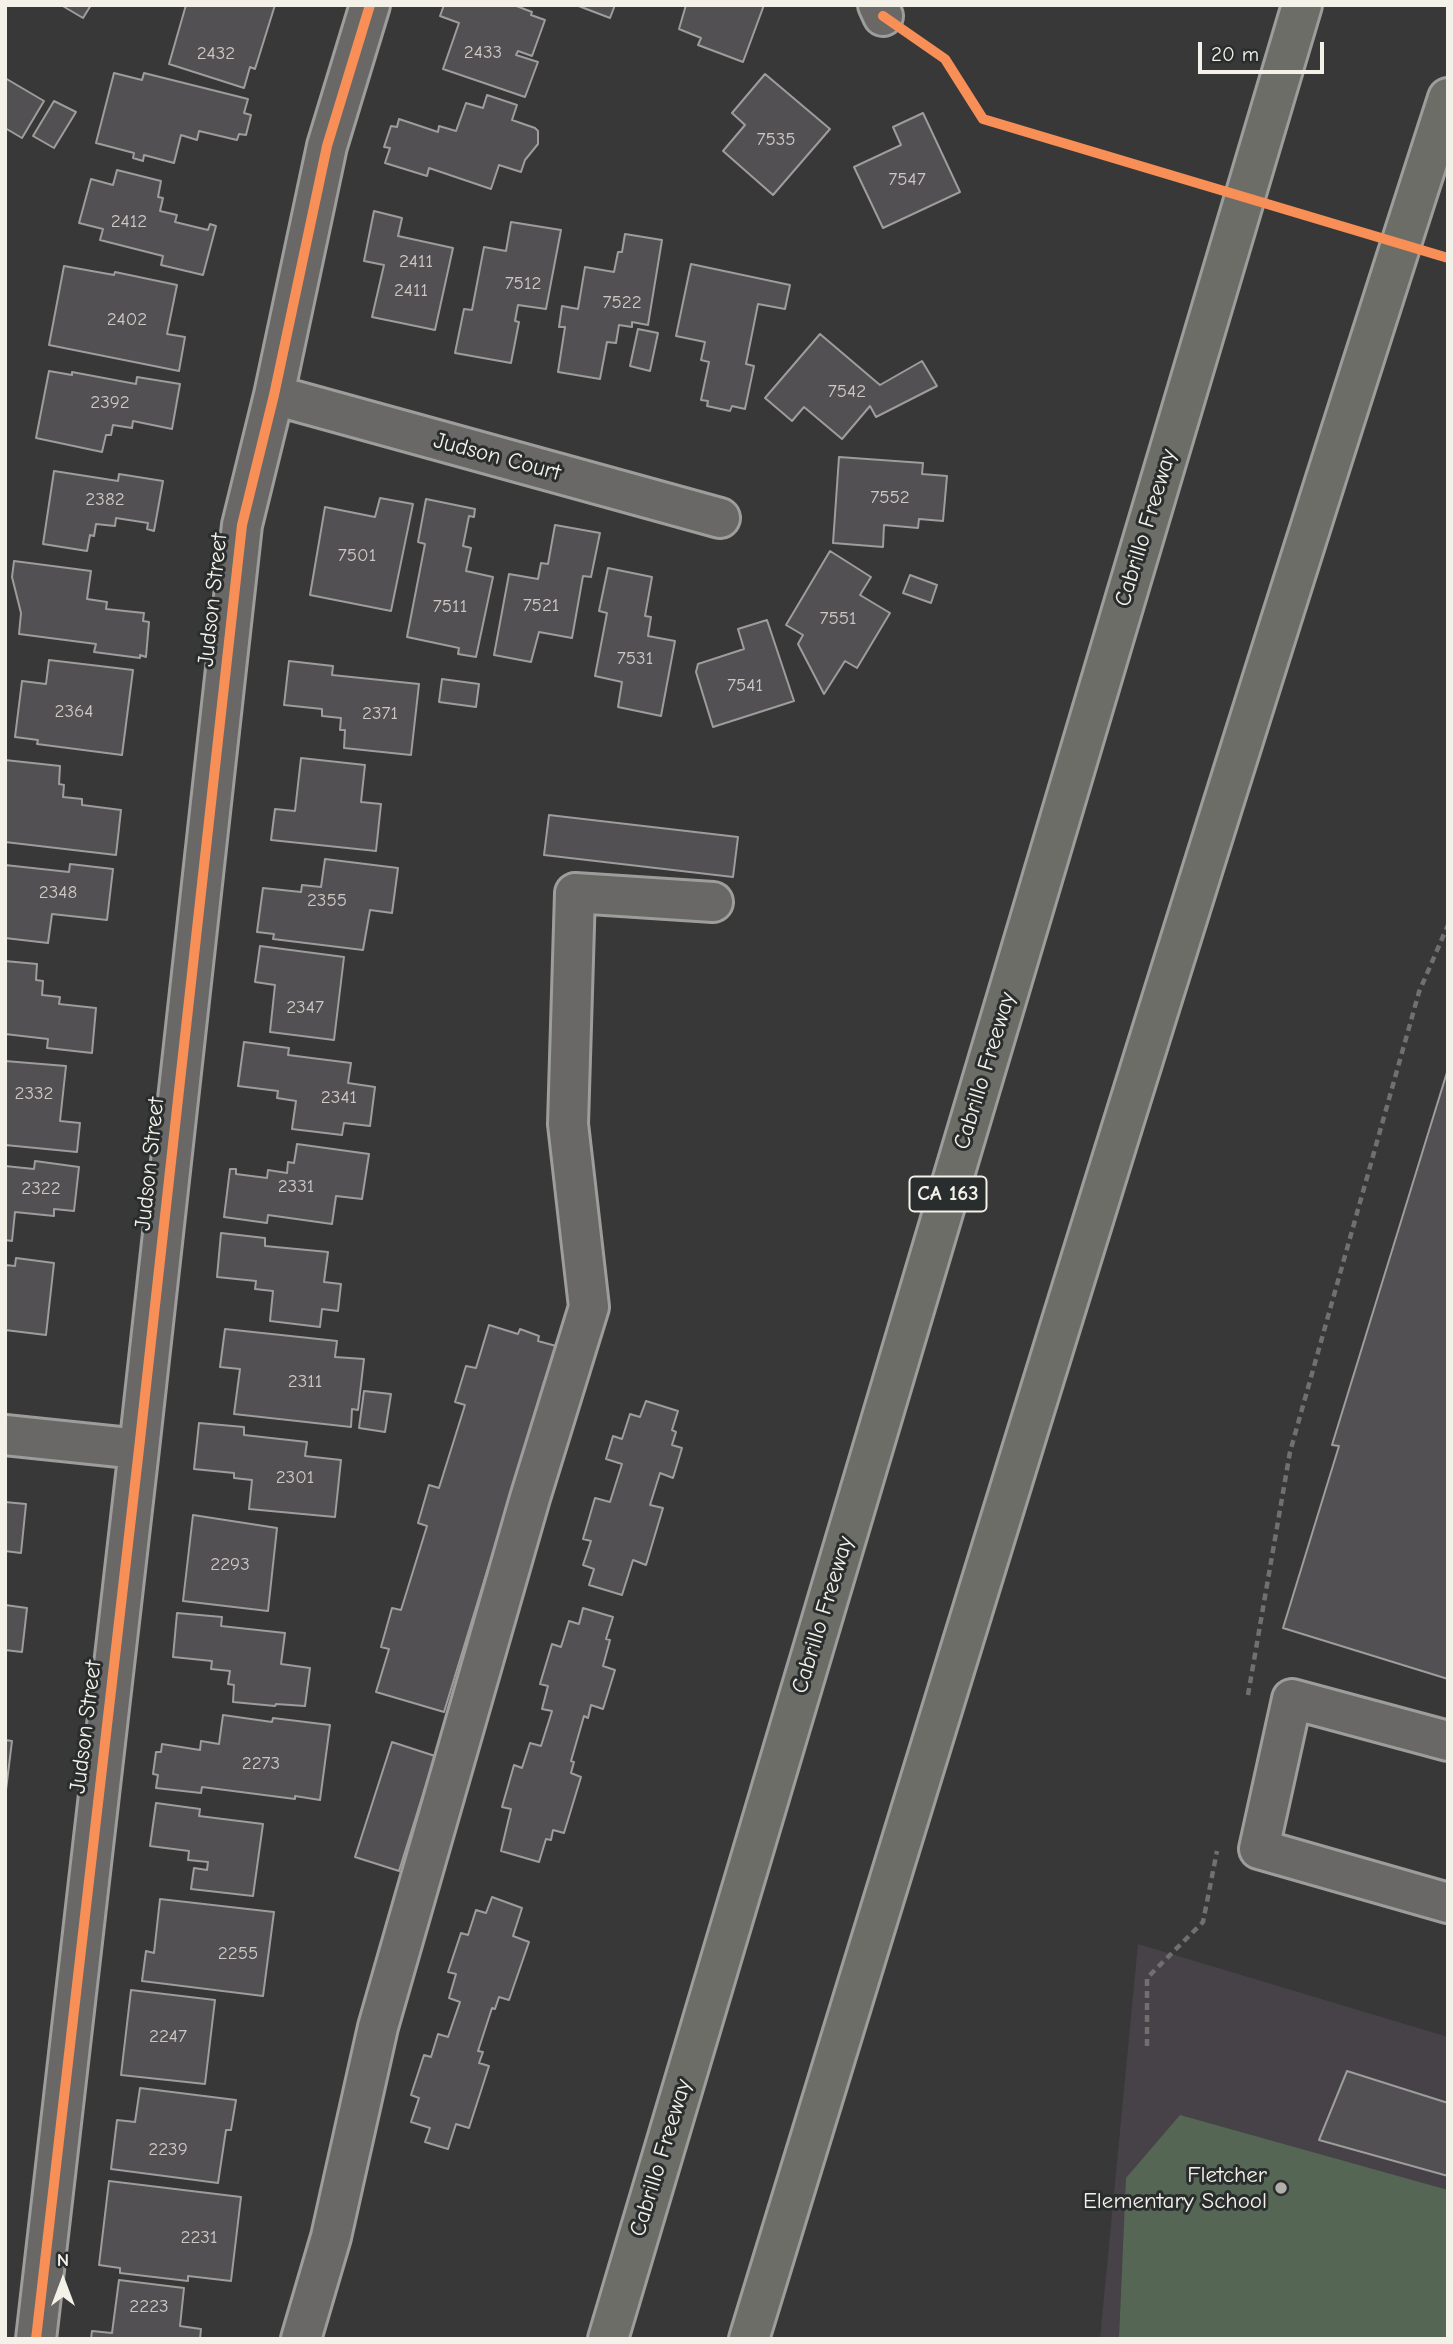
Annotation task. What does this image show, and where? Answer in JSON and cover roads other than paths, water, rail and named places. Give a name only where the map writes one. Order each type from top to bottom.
[{"type":"highway","name":"Cabrillo Freeway","points":[[608,2339],[1301,5]]},
{"type":"highway","points":[[749,2339],[1322,487],[1448,98]]},
{"type":"street","name":"Judson Street","points":[[36,2339],[242,525],[274,395],[327,146],[370,5]]},
{"type":"street","name":"Judson Court","points":[[274,395],[720,518]]},
{"type":"street","points":[[301,2339],[331,2237],[378,2027],[530,1498],[589,1307],[568,1124],[575,893],[713,902]]},
{"type":"street","points":[[5,1435],[139,1449]]},
{"type":"street","points":[[1448,1741],[1292,1699],[1259,1849],[1448,1903]]},
{"type":"place","name":"Fletcher Elementary School","points":[[1281,2188]]}]
